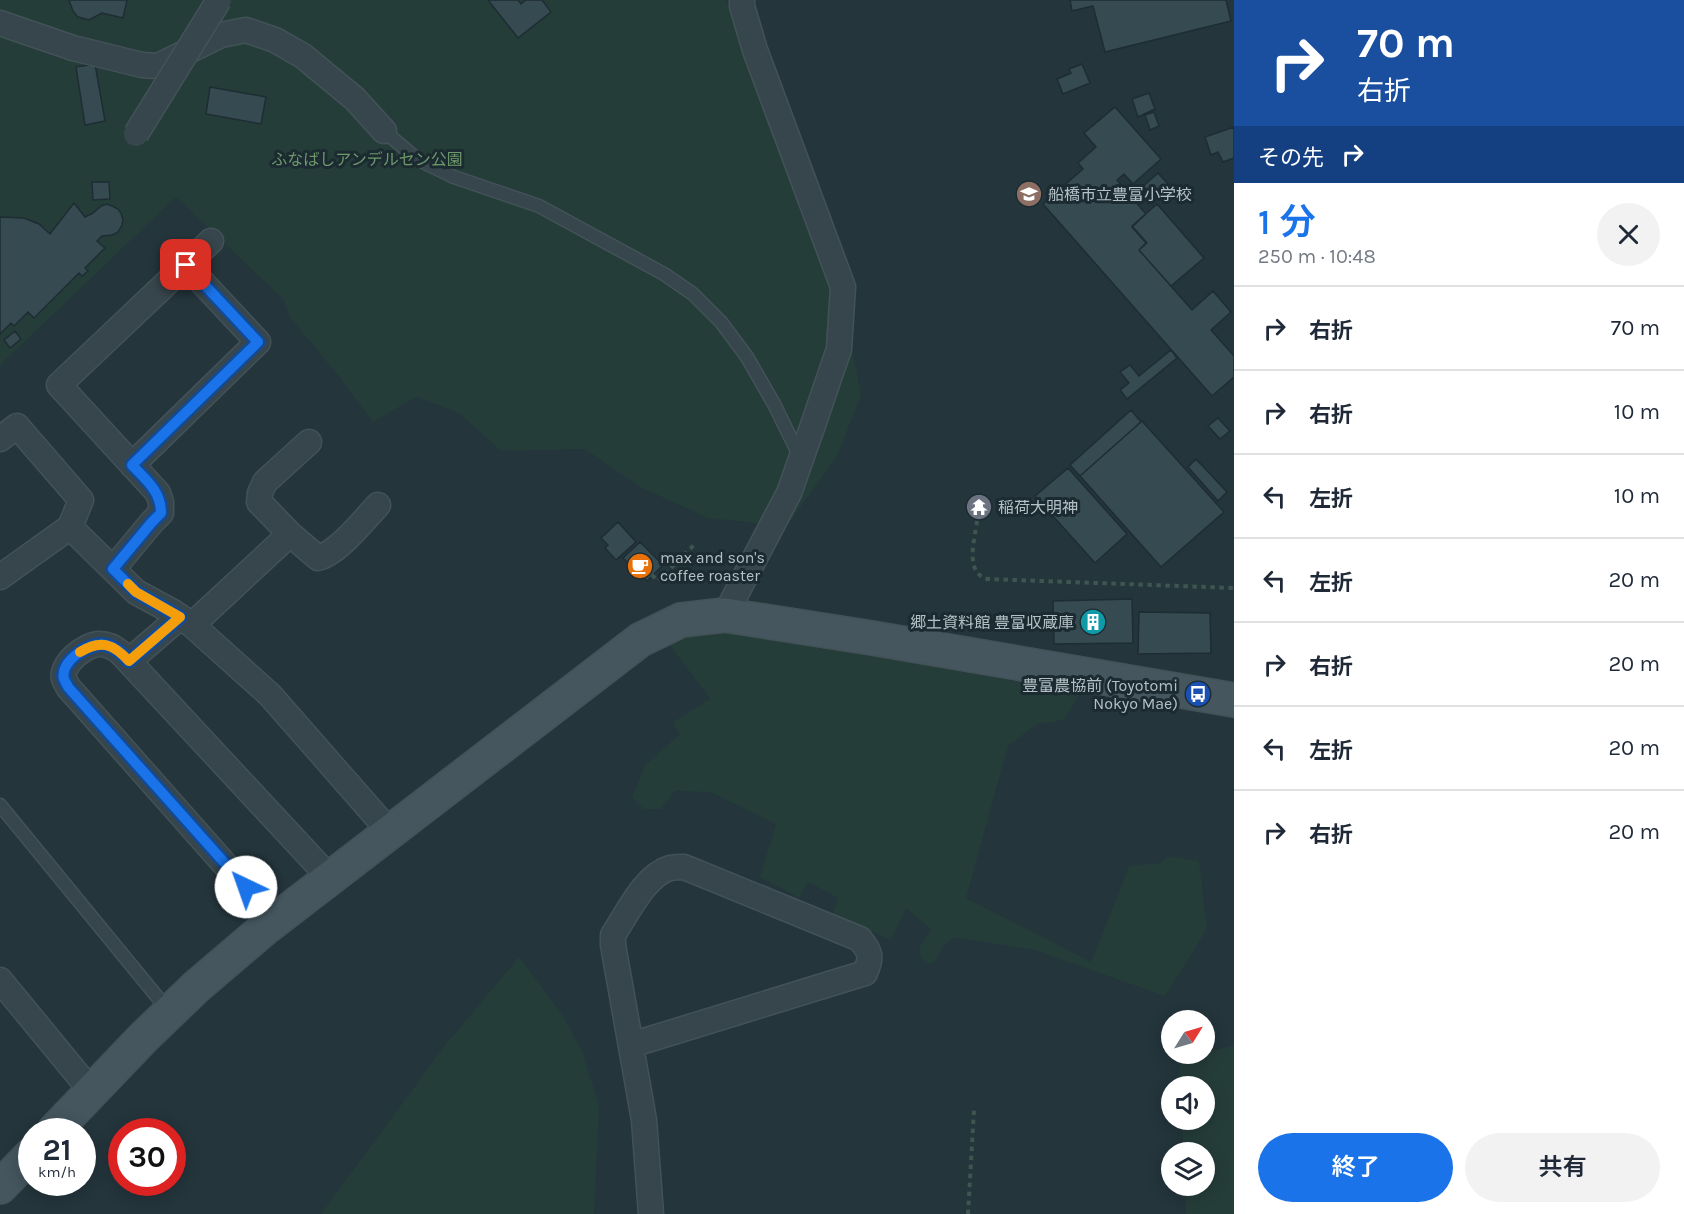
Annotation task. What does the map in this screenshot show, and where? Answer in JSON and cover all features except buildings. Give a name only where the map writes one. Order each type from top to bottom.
[{"type":"street","points":[[136,134],[219,0]]},
{"type":"street","points":[[725,615],[789,492],[801,459],[839,349],[843,287],[754,50],[742,0]]},
{"type":"street","points":[[0,23],[73,48],[142,65],[158,66],[221,35],[246,30],[274,40],[303,56],[356,99],[384,130]]},
{"type":"street","points":[[113,569],[161,513],[161,502],[158,493],[59,384],[211,241]]},
{"type":"street","points":[[132,465],[258,342],[186,265]]},
{"type":"street","points":[[0,439],[16,426],[81,500],[69,527],[0,577]]},
{"type":"street","points":[[309,442],[265,482],[260,492],[259,502],[290,534],[318,558],[326,556],[336,549],[378,505]]},
{"type":"street","points":[[69,527],[136,592],[186,621],[270,695],[390,832]]},
{"type":"street","points":[[129,661],[186,621],[290,534]]},
{"type":"street","points":[[67,1118],[196,987],[275,921],[640,640],[681,620],[725,615],[1234,700]]},
{"type":"street","points":[[275,921],[68,687],[64,679],[64,672],[73,658],[91,645],[107,645],[115,648],[330,878]]},
{"type":"street","points":[[631,1045],[865,973],[870,961],[869,950],[860,939],[684,867],[671,867],[646,884],[614,935],[613,945],[644,1120],[651,1214]]},
{"type":"street","points":[[0,980],[92,1092]]},
{"type":"lane","points":[[384,130],[417,159],[454,177],[539,206],[664,274],[693,294],[721,322],[747,357],[774,404],[801,459]]},
{"type":"lane","points":[[0,805],[170,1012]]},
{"type":"path","points":[[977,521],[972,562],[977,573],[987,579],[1234,588]]},
{"type":"path","points":[[652,575],[658,581],[696,543]]},
{"type":"path","points":[[968,1214],[974,1110]]},
{"type":"green space","name":"ふなばしアンデルセン公園","points":[[0,0],[726,0],[735,27],[794,131],[823,197],[861,395],[838,454],[787,526],[708,518],[638,486],[585,449],[501,451],[459,413],[416,397],[373,422],[290,317],[283,299],[176,197],[0,365]]},
{"type":"green space","points":[[725,626],[1080,694],[1064,720],[1037,724],[1008,746],[966,898],[1091,962],[1129,866],[1161,863],[1168,856],[1199,861],[1207,929],[1165,996],[1035,950],[954,937],[942,948],[935,961],[928,964],[920,956],[919,951],[932,930],[906,908],[891,940],[833,914],[838,898],[808,882],[799,898],[760,877],[776,824],[710,792],[675,791],[661,809],[644,809],[632,797],[645,765],[680,734],[673,722],[710,699],[669,644],[690,632]]},
{"type":"green space","points":[[519,957],[562,1014],[582,1051],[599,1105],[594,1214],[321,1214],[446,1044]]},
{"type":"green space","points":[[1234,1045],[1234,1214],[1186,1214],[1185,1196],[1215,1196],[1215,1142],[1183,1142],[1182,1130],[1215,1130],[1215,1076],[1180,1076],[1179,1064],[1215,1064],[1215,1050]]},
{"type":"slow traffic","points":[[80,652],[91,645],[107,645],[121,652],[129,661],[180,617],[136,592],[128,584]]},
{"type":"place","name":"船橋市立豊富小学校","points":[[1029,194]]},
{"type":"place","name":"稲荷大明神","points":[[979,507]]},
{"type":"place","name":"max and son's coffee roaster","points":[[640,566]]},
{"type":"place","name":"郷土資料館 豊富収蔵庫","points":[[1093,622]]},
{"type":"place","name":"豊富農協前 (Toyotomi Nokyo Mae)","points":[[1198,694]]},
{"type":"route","points":[[186,265],[258,342],[132,465],[158,493],[161,513],[113,569],[136,592],[180,617],[129,661],[115,648],[107,645],[91,645],[73,658],[64,672],[64,679],[68,687],[246,887]]}]
